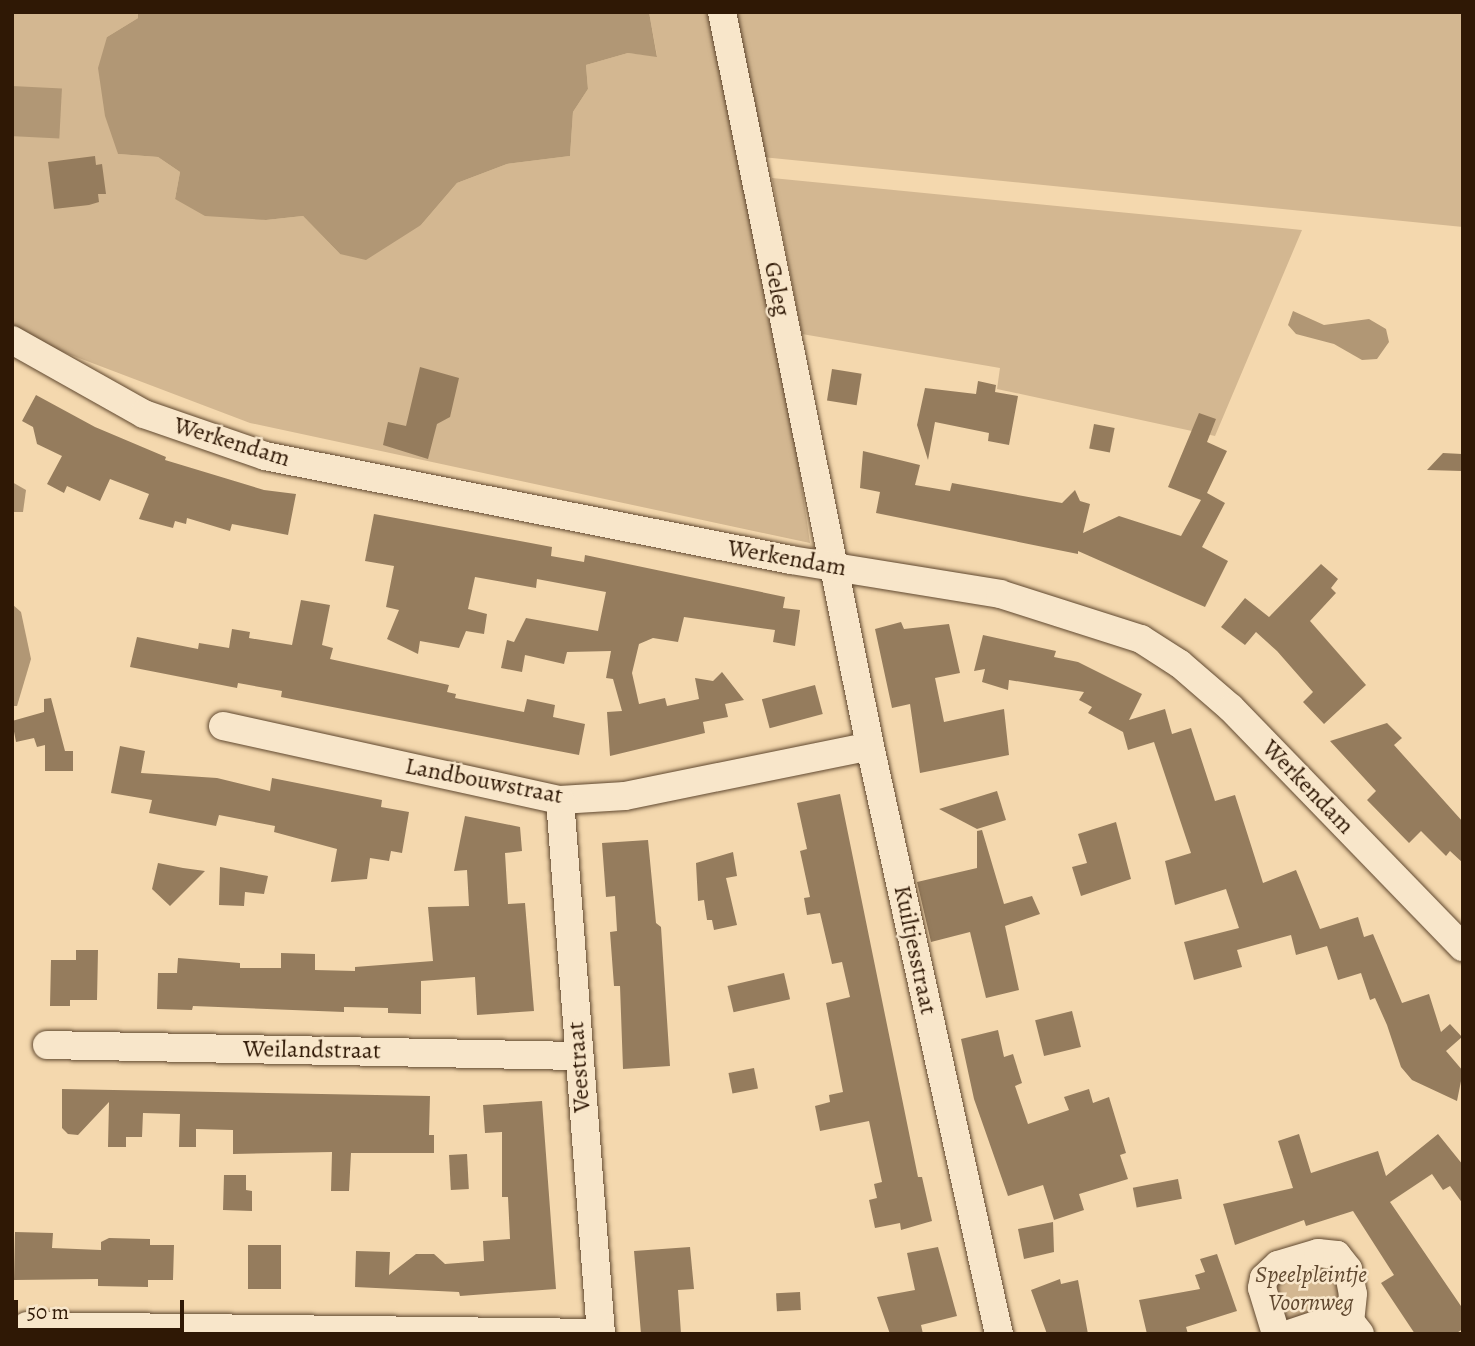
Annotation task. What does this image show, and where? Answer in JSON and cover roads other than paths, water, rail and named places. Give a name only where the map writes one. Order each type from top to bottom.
[{"type":"street","name":"Geleg","points":[[722,12],[833,566]]},
{"type":"street","name":"Werkendam","points":[[12,340],[144,414],[265,456],[833,566],[1000,594],[1103,623],[1141,639],[1180,664],[1231,708],[1463,947]]},
{"type":"street","name":"Kuiltjesstraat","points":[[833,566],[999,1334]]},
{"type":"street","name":"Landbouwstraat","points":[[223,726],[560,800],[625,796],[870,746]]},
{"type":"street","name":"Veestraat","points":[[560,800],[601,1333]]},
{"type":"street","name":"Weilandstraat","points":[[47,1045],[578,1056]]},
{"type":"street","points":[[1276,1334],[1262,1288],[1264,1278],[1278,1265],[1318,1253],[1337,1255],[1348,1269],[1355,1328]]},
{"type":"street","points":[[1289,1334],[1337,1318],[1355,1328]]},
{"type":"street","points":[[27,1326],[601,1333]]},
{"type":"park label","name":"Speelpleintje Voornweg","points":[[1311,1289]]}]
